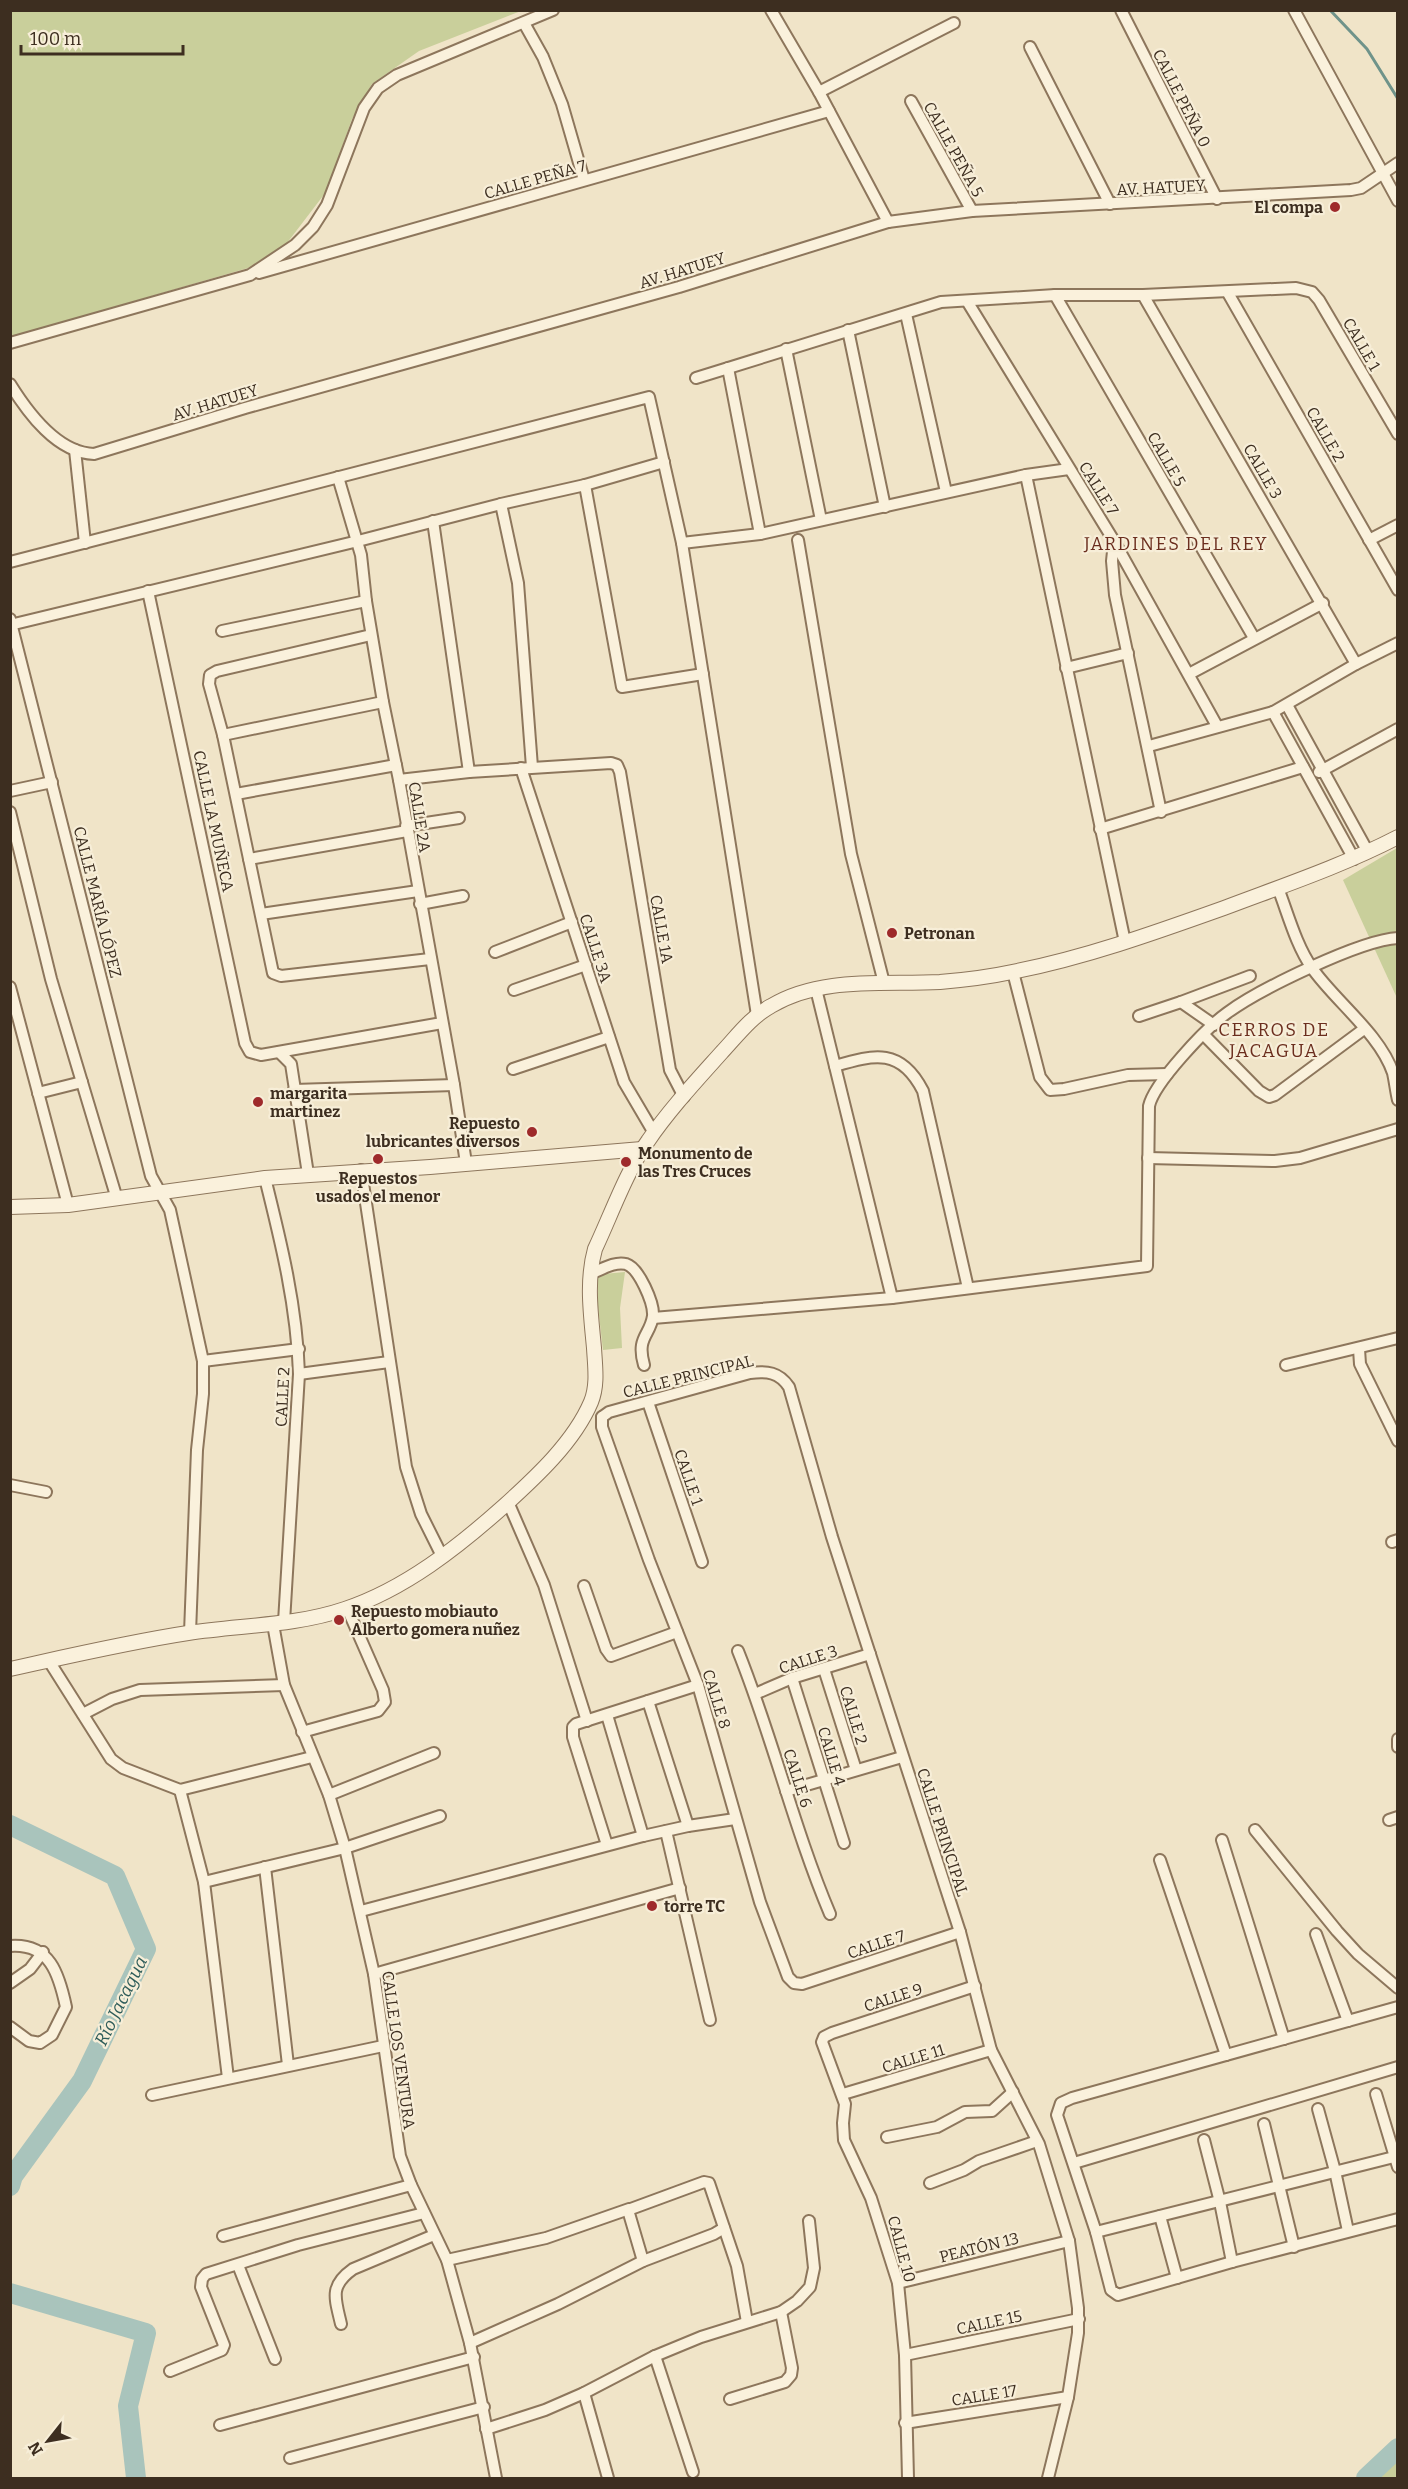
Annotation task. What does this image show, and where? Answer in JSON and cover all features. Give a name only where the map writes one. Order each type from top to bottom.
[{"type":"street","points":[[250,275],[295,245],[313,227],[327,205],[364,108],[378,88],[397,75],[553,10]]},
{"type":"street","points":[[771,10],[819,92],[888,222]]},
{"type":"street","name":"CALLE PEÑA 0","points":[[1121,10],[1217,199]]},
{"type":"street","points":[[1294,10],[1398,201]]},
{"type":"street","points":[[524,23],[543,57],[562,104],[584,180]]},
{"type":"street","points":[[819,92],[954,23]]},
{"type":"street","points":[[1030,46],[1110,204]]},
{"type":"street","name":"CALLE PEÑA 5","points":[[910,100],[972,211]]},
{"type":"street","name":"CALLE PEÑA 7","points":[[10,343],[829,111]]},
{"type":"street","name":"AV. HATUEY","points":[[75,450],[94,454],[245,408],[680,287],[888,222],[972,211],[1356,190],[1398,163]]},
{"type":"street","name":"CALLE 1","points":[[1228,292],[1296,288],[1312,292],[1319,300],[1398,435]]},
{"type":"street","points":[[696,378],[941,302],[1054,295],[1228,292]]},
{"type":"street","name":"CALLE 2","points":[[1228,292],[1398,590]]},
{"type":"street","name":"CALLE 5","points":[[1054,295],[1254,638]]},
{"type":"street","name":"CALLE 3","points":[[1143,295],[1323,603],[1356,664]]},
{"type":"street","name":"CALLE 7","points":[[967,301],[1114,541],[1217,726]]},
{"type":"street","points":[[906,314],[946,492]]},
{"type":"street","points":[[848,330],[885,507]]},
{"type":"street","points":[[786,349],[821,520]]},
{"type":"street","points":[[728,368],[760,534]]},
{"type":"street","points":[[10,384],[27,409],[41,424],[55,438],[75,450],[85,543]]},
{"type":"street","points":[[10,562],[649,397],[682,543],[757,1015]]},
{"type":"street","points":[[11,623],[358,541],[585,485],[664,462]]},
{"type":"street","points":[[682,543],[760,534],[1026,475],[1069,469]]},
{"type":"street","points":[[1026,475],[1125,942]]},
{"type":"street","name":"CALLE 2A","points":[[338,477],[358,541],[371,634],[454,1085],[466,1163]]},
{"type":"street","points":[[585,485],[622,687],[703,674]]},
{"type":"street","points":[[399,780],[532,767],[518,583],[501,504]]},
{"type":"street","points":[[433,521],[469,772]]},
{"type":"street","points":[[1369,540],[1398,525]]},
{"type":"street","points":[[798,540],[851,854],[884,983]]},
{"type":"street","points":[[1114,541],[1112,561],[1115,595],[1149,746],[1161,812]]},
{"type":"street","name":"CALLE LA MUÑECA","points":[[148,591],[244,1043],[254,1054],[279,1052]]},
{"type":"street","points":[[222,631],[366,601]]},
{"type":"street","points":[[1189,674],[1323,603]]},
{"type":"street","name":"CALLE MARÍA LÓPEZ","points":[[11,623],[151,1176],[170,1210],[203,1361],[190,1633]]},
{"type":"street","points":[[371,634],[213,672],[209,684],[224,735],[273,973],[278,976],[430,959]]},
{"type":"street","points":[[1149,746],[1274,712],[1356,664],[1398,643]]},
{"type":"street","points":[[1066,668],[1128,653]]},
{"type":"street","points":[[224,735],[383,702]]},
{"type":"street","points":[[1287,705],[1368,852]]},
{"type":"street","points":[[1274,712],[1354,859]]},
{"type":"street","points":[[1310,777],[1398,729]]},
{"type":"street","name":"CALLE 1A","points":[[532,767],[611,762],[617,765],[670,1071],[684,1097]]},
{"type":"street","points":[[236,794],[396,765]]},
{"type":"street","points":[[1100,830],[1304,767]]},
{"type":"street","name":"CALLE 3A","points":[[520,768],[624,1082],[654,1133]]},
{"type":"street","points":[[10,791],[52,782]]},
{"type":"street","points":[[10,812],[51,979],[117,1199]]},
{"type":"street","points":[[249,859],[459,818]]},
{"type":"street","points":[[10,1669],[190,1633],[278,1623],[347,1608],[397,1585],[442,1556],[508,1502],[563,1445],[592,1400],[596,1379],[589,1300],[590,1275],[595,1249],[642,1149],[684,1097],[757,1015],[784,998],[816,988],[942,982],[1013,972],[1062,961],[1125,942],[1278,888],[1354,859],[1398,837]]},
{"type":"street","points":[[1278,888],[1300,946],[1312,968],[1364,1029],[1387,1061],[1393,1073],[1398,1100]]},
{"type":"street","points":[[261,914],[418,891]]},
{"type":"street","points":[[420,904],[463,896]]},
{"type":"street","points":[[495,952],[572,922]]},
{"type":"street","points":[[652,1318],[892,1298],[1147,1266],[1149,1106],[1151,1097],[1167,1074],[1226,1013],[1265,990],[1360,948],[1398,938]]},
{"type":"street","points":[[514,990],[586,964]]},
{"type":"street","points":[[1013,972],[1040,1077],[1050,1090],[1128,1075],[1167,1074]]},
{"type":"street","points":[[1139,1016],[1250,976]]},
{"type":"street","points":[[10,987],[68,1205]]},
{"type":"street","points":[[816,988],[892,1298]]},
{"type":"street","points":[[1181,1002],[1214,1025]]},
{"type":"street","points":[[279,1052],[442,1023]]},
{"type":"street","points":[[1204,1035],[1259,1091],[1269,1097],[1275,1095],[1364,1029]]},
{"type":"street","points":[[513,1069],[609,1037]]},
{"type":"street","points":[[279,1052],[291,1064],[308,1174]]},
{"type":"street","points":[[835,1066],[869,1056],[879,1056],[904,1065],[916,1077],[923,1091],[968,1288]]},
{"type":"street","points":[[38,1093],[82,1082]]},
{"type":"street","points":[[294,1090],[454,1085]]},
{"type":"street","points":[[1148,1158],[1275,1161],[1300,1158],[1398,1129]]},
{"type":"street","points":[[10,1207],[68,1205],[160,1191],[308,1174],[430,1167],[642,1149]]},
{"type":"street","points":[[361,1170],[406,1467],[421,1514],[442,1556]]},
{"type":"street","name":"CALLE 2","points":[[265,1178],[288,1272],[299,1374],[278,1623]]},
{"type":"street","points":[[590,1275],[613,1264],[625,1264],[632,1267],[646,1288],[653,1309],[642,1344],[644,1365]]},
{"type":"street","points":[[1286,1365],[1398,1338]]},
{"type":"street","points":[[203,1361],[298,1349]]},
{"type":"street","points":[[1359,1349],[1360,1364],[1398,1441]]},
{"type":"street","points":[[299,1374],[389,1362]]},
{"type":"street","name":"CALLE PRINCIPAL","points":[[603,1417],[609,1412],[750,1373],[771,1372],[785,1381],[791,1392],[832,1537],[960,1932],[992,2050],[1037,2141],[1069,2241],[1079,2319],[1068,2397],[1048,2478]]},
{"type":"street","name":"CALLE 1","points":[[648,1402],[702,1562]]},
{"type":"street","points":[[588,1409],[603,1417]]},
{"type":"street","name":"CALLE 8","points":[[603,1417],[602,1427],[649,1560],[699,1685],[760,1902],[790,1980],[802,1984]]},
{"type":"street","points":[[10,1485],[46,1492]]},
{"type":"street","points":[[508,1502],[544,1585],[587,1721]]},
{"type":"street","points":[[584,1586],[606,1649],[611,1656],[677,1632]]},
{"type":"street","points":[[302,1732],[378,1711],[385,1702],[383,1690],[347,1608]]},
{"type":"street","name":"CALLE LOS VENTURA","points":[[278,1623],[284,1685],[329,1794],[361,1911],[374,1974],[396,2137],[411,2185],[447,2260],[474,2357],[496,2478]]},
{"type":"street","name":"CALLE 6","points":[[738,1651],[755,1694],[786,1791],[830,1914]]},
{"type":"street","name":"CALLE 3","points":[[755,1694],[792,1678],[870,1654]]},
{"type":"street","points":[[49,1661],[116,1763],[180,1790],[312,1757]]},
{"type":"street","name":"CALLE 2","points":[[824,1669],[856,1770]]},
{"type":"street","name":"CALLE 4","points":[[792,1678],[844,1843]]},
{"type":"street","points":[[83,1714],[111,1699],[140,1690],[284,1685]]},
{"type":"street","points":[[607,1845],[572,1734],[576,1724],[699,1685]]},
{"type":"street","points":[[648,1701],[688,1826]]},
{"type":"street","points":[[607,1715],[643,1836]]},
{"type":"street","points":[[1398,1739],[1398,1747]]},
{"type":"street","points":[[329,1794],[434,1752]]},
{"type":"street","points":[[786,1791],[902,1757]]},
{"type":"street","points":[[180,1790],[204,1882],[228,2078]]},
{"type":"street","points":[[204,1882],[345,1848],[440,1815]]},
{"type":"street","points":[[361,1911],[643,1836],[735,1819]]},
{"type":"street","points":[[1255,1830],[1337,1931],[1358,1954],[1398,1988]]},
{"type":"street","points":[[666,1831],[710,2020]]},
{"type":"street","points":[[1222,1840],[1284,2038]]},
{"type":"street","points":[[1160,1860],[1226,2055]]},
{"type":"street","points":[[265,1867],[288,2065]]},
{"type":"street","points":[[374,1974],[680,1888]]},
{"type":"street","name":"CALLE 7","points":[[802,1984],[960,1932]]},
{"type":"street","points":[[1316,1934],[1348,2021]]},
{"type":"street","points":[[10,1946],[29,1946],[43,1952],[51,1964],[66,2007],[51,2035],[40,2043],[29,2041],[10,2027]]},
{"type":"street","points":[[10,1983],[30,1969],[43,1952]]},
{"type":"street","name":"CALLE 9","points":[[823,2039],[832,2033],[975,1986]]},
{"type":"street","points":[[1398,2007],[1062,2103],[1057,2115],[1096,2232],[1109,2285],[1114,2293],[1122,2295],[1232,2262],[1398,2219]]},
{"type":"street","name":"CALLE 10","points":[[823,2039],[823,2045],[843,2094],[844,2140],[872,2198],[898,2283],[905,2355],[908,2478]]},
{"type":"street","points":[[152,2095],[383,2046]]},
{"type":"street","name":"CALLE 11","points":[[843,2094],[992,2050]]},
{"type":"street","points":[[1074,2163],[1398,2067]]},
{"type":"street","points":[[887,2137],[937,2127],[966,2112],[992,2111],[1013,2092]]},
{"type":"street","points":[[1096,2232],[1335,2171],[1396,2160],[1393,2136],[1376,2094]]},
{"type":"street","points":[[1318,2109],[1348,2231]]},
{"type":"street","points":[[1264,2124],[1294,2247]]},
{"type":"street","points":[[1204,2140],[1232,2262]]},
{"type":"street","points":[[930,2183],[947,2178],[979,2161],[1037,2141]]},
{"type":"street","points":[[447,2260],[546,2238],[707,2182],[711,2184],[737,2266],[747,2322]]},
{"type":"street","points":[[223,2236],[411,2185]]},
{"type":"street","points":[[629,2209],[627,2213],[643,2261]]},
{"type":"street","points":[[170,2371],[222,2350],[224,2345],[201,2283],[206,2274],[298,2245],[424,2213]]},
{"type":"street","points":[[1160,2216],[1177,2278]]},
{"type":"street","points":[[486,2429],[545,2410],[584,2393],[655,2355],[781,2312],[797,2301],[810,2287],[814,2268],[809,2221]]},
{"type":"street","points":[[470,2343],[558,2304],[643,2261],[724,2229]]},
{"type":"street","points":[[341,2324],[335,2299],[336,2287],[343,2276],[353,2269],[434,2235]]},
{"type":"street","name":"PEATÓN 13","points":[[898,2283],[1069,2241]]},
{"type":"street","points":[[238,2265],[275,2359]]},
{"type":"street","points":[[730,2399],[785,2382],[791,2375],[792,2367],[781,2312]]},
{"type":"street","name":"CALLE 15","points":[[905,2355],[1079,2319]]},
{"type":"street","points":[[655,2355],[693,2472]]},
{"type":"street","points":[[220,2425],[474,2357]]},
{"type":"street","points":[[584,2393],[608,2478]]},
{"type":"street","name":"CALLE 17","points":[[905,2423],[1068,2397]]},
{"type":"street","points":[[290,2458],[484,2408]]},
{"type":"green space","points":[[10,11],[521,11],[419,51],[372,84],[352,119],[326,192],[287,243],[248,268],[11,337]]},
{"type":"green space","points":[[1397,848],[1397,998],[1343,880]]},
{"type":"green space","points":[[625,1272],[620,1308],[622,1348],[603,1350],[598,1307],[598,1278],[603,1274]]},
{"type":"green space","points":[[1397,2455],[1397,2478],[1361,2478]]},
{"type":"waterway","points":[[1330,10],[1367,49],[1398,99]]},
{"type":"waterway","name":"Río Jacagua","points":[[10,1825],[115,1876],[146,1949],[82,2081],[13,2176],[10,2186]]},
{"type":"waterway","name":"Río Jacagua","points":[[10,2293],[146,2333],[128,2406],[136,2478]]},
{"type":"waterway","name":"Río Jacagua","points":[[1366,2478],[1398,2448]]},
{"type":"place","name":"El compa","points":[[1335,207]]},
{"type":"place","name":"Petronan","points":[[892,933]]},
{"type":"place","name":"margarita martinez","points":[[258,1102]]},
{"type":"place","name":"Repuesto lubricantes diversos","points":[[532,1132]]},
{"type":"place","name":"Repuestos usados el menor","points":[[378,1159]]},
{"type":"place","name":"Monumento de las Tres Cruces","points":[[626,1162]]},
{"type":"place","name":"Repuesto mobiauto Alberto gomera nuñez","points":[[339,1620]]},
{"type":"place","name":"torre TC","points":[[652,1906]]},
{"type":"district","name":"JARDINES DEL REY","points":[[1176,544]]},
{"type":"district","name":"CERROS DE JACAGUA","points":[[1274,1040]]}]
